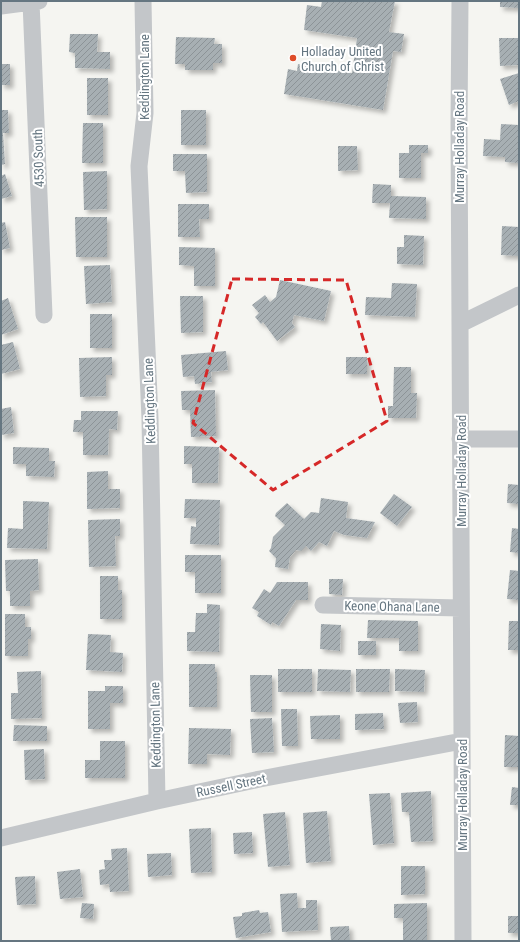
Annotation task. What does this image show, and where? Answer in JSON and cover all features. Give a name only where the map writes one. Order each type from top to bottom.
[{"type":"street","name":"Keddington Lane","points":[[143,1],[145,113],[139,166],[150,419],[157,801]]},
{"type":"street","name":"Murray Holladay Road","points":[[460,1],[460,439],[463,941]]},
{"type":"street","points":[[1,6],[35,2]]},
{"type":"street","name":"4530 South","points":[[35,2],[44,315]]},
{"type":"street","points":[[460,324],[519,295]]},
{"type":"street","points":[[460,439],[519,439]]},
{"type":"street","name":"Keone Ohana Lane","points":[[323,605],[461,608]]},
{"type":"street","name":"Russell Street","points":[[1,838],[157,801],[260,779],[462,741]]},
{"type":"highlighted area","points":[[232,279],[346,280],[387,421],[273,490],[193,423]]},
{"type":"building","points":[[322,1],[395,1],[389,32],[404,34],[401,52],[393,51],[383,110],[284,94],[288,69],[297,71],[298,64],[352,73],[357,38],[304,30],[307,5],[321,7]]},
{"type":"building","points":[[500,1],[519,1],[519,8],[500,7]]},
{"type":"building","points":[[70,34],[98,34],[97,52],[110,52],[110,69],[75,68],[75,53],[69,52]]},
{"type":"building","points":[[176,37],[215,38],[214,44],[222,44],[222,63],[213,63],[213,70],[185,70],[185,64],[175,64]]},
{"type":"building","points":[[499,38],[519,38],[519,65],[500,66]]},
{"type":"building","points":[[1,64],[10,64],[10,85],[1,85]]},
{"type":"building","points":[[519,73],[519,101],[509,105],[500,79]]},
{"type":"building","points":[[87,78],[108,78],[108,115],[87,115]]},
{"type":"building","points":[[1,110],[8,110],[9,133],[3,133],[5,164],[1,165]]},
{"type":"building","points":[[181,110],[206,110],[206,145],[181,145]]},
{"type":"building","points":[[83,123],[103,123],[103,163],[82,163]]},
{"type":"building","points":[[501,124],[519,125],[519,163],[505,162],[505,157],[483,156],[484,139],[500,140]]},
{"type":"building","points":[[409,145],[428,145],[428,153],[421,153],[421,178],[399,178],[399,153],[409,153]]},
{"type":"building","points":[[338,146],[357,146],[358,170],[338,171]]},
{"type":"building","points":[[173,154],[207,154],[207,192],[186,193],[185,171],[173,171]]},
{"type":"building","points":[[107,171],[107,209],[84,210],[83,172]]},
{"type":"building","points":[[5,174],[12,196],[1,199],[1,176]]},
{"type":"building","points":[[373,184],[391,185],[391,196],[426,197],[426,219],[389,218],[390,203],[372,203]]},
{"type":"building","points":[[178,204],[209,204],[209,219],[199,219],[200,237],[178,237]]},
{"type":"building","points":[[75,217],[107,217],[107,257],[76,257]]},
{"type":"building","points":[[5,222],[10,248],[1,250],[1,223]]},
{"type":"building","points":[[502,226],[519,227],[519,256],[501,255]]},
{"type":"building","points":[[404,235],[424,236],[423,265],[397,264],[397,247],[404,247]]},
{"type":"building","points":[[179,247],[215,248],[215,286],[194,286],[194,266],[179,265]]},
{"type":"building","points":[[110,265],[112,302],[86,304],[84,266]]},
{"type":"building","points":[[280,280],[331,291],[324,321],[294,315],[292,323],[295,327],[277,341],[263,322],[261,324],[255,317],[259,313],[252,305],[265,295],[270,302],[276,297]]},
{"type":"building","points":[[392,283],[417,284],[415,317],[365,315],[366,297],[391,298]]},
{"type":"building","points":[[180,296],[203,296],[203,332],[181,333]]},
{"type":"building","points":[[8,298],[18,329],[1,335],[1,301]]},
{"type":"building","points":[[90,314],[112,314],[112,348],[90,348]]},
{"type":"building","points":[[13,342],[20,369],[1,374],[1,345]]},
{"type":"building","points":[[226,351],[228,370],[211,372],[212,382],[195,384],[194,376],[183,377],[181,355]]},
{"type":"building","points":[[112,357],[112,375],[106,375],[106,396],[80,397],[79,358]]},
{"type":"building","points":[[346,357],[367,357],[367,374],[346,374]]},
{"type":"building","points":[[394,367],[411,367],[411,393],[417,393],[416,418],[388,418],[388,406],[393,406]]},
{"type":"building","points":[[215,390],[216,436],[191,437],[190,410],[182,410],[181,391]]},
{"type":"building","points":[[11,407],[14,433],[1,435],[1,409]]},
{"type":"building","points":[[81,411],[118,411],[117,430],[109,429],[108,455],[83,455],[83,432],[73,432],[74,420],[81,420]]},
{"type":"building","points":[[184,446],[219,447],[218,483],[192,483],[192,464],[184,464]]},
{"type":"building","points":[[13,447],[49,448],[49,461],[55,461],[54,477],[26,476],[26,464],[13,464]]},
{"type":"building","points":[[108,471],[108,489],[120,489],[120,508],[87,509],[87,472]]},
{"type":"building","points":[[508,484],[519,485],[519,504],[507,503]]},
{"type":"building","points":[[394,494],[412,507],[397,526],[380,513]]},
{"type":"building","points":[[321,498],[348,502],[346,518],[375,522],[367,538],[344,535],[334,531],[327,546],[319,542],[311,551],[306,546],[301,551],[296,550],[290,557],[288,569],[275,567],[276,558],[269,551],[273,537],[285,525],[275,516],[276,513],[287,503],[304,519],[311,512],[319,513]]},
{"type":"building","points":[[185,499],[220,500],[219,545],[190,544],[191,526],[196,527],[196,518],[184,518]]},
{"type":"building","points":[[23,501],[49,502],[47,549],[7,548],[8,528],[23,529]]},
{"type":"building","points":[[120,519],[120,536],[115,536],[116,566],[89,567],[88,520]]},
{"type":"building","points":[[512,528],[519,529],[519,553],[510,552]]},
{"type":"building","points":[[185,555],[221,555],[221,593],[195,593],[195,572],[185,572]]},
{"type":"building","points":[[38,559],[39,590],[30,591],[30,606],[10,606],[10,591],[6,591],[5,560]]},
{"type":"building","points":[[510,570],[519,571],[519,600],[507,599]]},
{"type":"building","points":[[100,576],[118,576],[118,590],[122,590],[122,619],[100,619]]},
{"type":"building","points":[[329,579],[343,579],[342,595],[329,594]]},
{"type":"building","points":[[277,582],[308,582],[308,600],[296,600],[279,626],[272,622],[271,625],[257,616],[259,612],[252,608],[264,589],[270,593]]},
{"type":"building","points":[[207,604],[220,605],[219,652],[187,651],[187,632],[195,632],[196,613],[207,613]]},
{"type":"building","points":[[5,614],[25,614],[25,627],[31,627],[31,639],[28,639],[28,656],[5,656]]},
{"type":"building","points":[[368,620],[418,621],[418,651],[399,651],[399,638],[367,638]]},
{"type":"building","points":[[509,621],[519,621],[519,650],[508,650]]},
{"type":"building","points":[[321,624],[341,625],[340,651],[320,649]]},
{"type":"building","points":[[88,634],[111,635],[110,652],[123,653],[122,672],[86,670]]},
{"type":"building","points":[[358,641],[376,641],[376,655],[358,655]]},
{"type":"building","points":[[189,664],[215,664],[215,672],[217,672],[217,707],[189,707]]},
{"type":"building","points":[[278,669],[312,669],[312,692],[278,692]]},
{"type":"building","points":[[318,669],[351,670],[350,692],[317,691]]},
{"type":"building","points":[[356,669],[390,669],[389,692],[356,692]]},
{"type":"building","points":[[395,669],[425,670],[424,692],[395,691]]},
{"type":"building","points":[[41,671],[42,718],[11,719],[11,693],[18,693],[17,672]]},
{"type":"building","points":[[250,675],[272,675],[272,712],[251,712]]},
{"type":"building","points":[[105,686],[123,686],[123,703],[110,703],[110,729],[88,729],[88,691],[105,691]]},
{"type":"building","points":[[417,702],[418,722],[400,723],[398,703]]},
{"type":"building","points":[[281,709],[297,709],[298,746],[282,746]]},
{"type":"building","points":[[383,713],[384,729],[355,730],[355,714]]},
{"type":"building","points":[[340,715],[340,739],[311,739],[310,716]]},
{"type":"building","points":[[272,718],[274,752],[252,753],[250,719]]},
{"type":"building","points":[[14,725],[47,726],[47,741],[13,741]]},
{"type":"building","points":[[189,728],[231,729],[230,755],[207,754],[207,764],[188,764]]},
{"type":"building","points":[[505,735],[519,736],[519,767],[504,767]]},
{"type":"building","points":[[100,741],[125,741],[125,778],[85,778],[85,760],[100,760]]},
{"type":"building","points":[[44,749],[45,779],[25,780],[24,750]]},
{"type":"building","points":[[512,787],[519,788],[519,805],[510,805]]},
{"type":"building","points":[[431,791],[433,841],[411,842],[409,812],[402,812],[401,793]]},
{"type":"building","points":[[390,793],[394,843],[373,845],[369,794]]},
{"type":"building","points":[[327,811],[331,861],[306,863],[303,813]]},
{"type":"building","points":[[285,812],[290,865],[268,867],[263,814]]},
{"type":"building","points":[[211,828],[212,872],[191,873],[189,829]]},
{"type":"building","points":[[252,832],[253,853],[234,854],[233,833]]},
{"type":"building","points":[[127,848],[129,891],[110,892],[109,884],[100,885],[99,870],[105,869],[104,860],[112,860],[111,849]]},
{"type":"building","points":[[171,853],[172,875],[148,877],[147,854]]},
{"type":"building","points":[[401,866],[425,866],[425,894],[401,895]]},
{"type":"building","points":[[80,869],[83,897],[60,899],[57,872]]},
{"type":"building","points":[[35,876],[36,904],[17,905],[15,877]]},
{"type":"building","points":[[297,893],[298,908],[306,908],[306,900],[317,900],[318,930],[282,932],[280,894]]},
{"type":"building","points":[[82,903],[94,904],[93,919],[80,918]]},
{"type":"building","points":[[427,903],[427,941],[403,941],[403,918],[394,918],[394,904]]},
{"type":"building","points":[[259,910],[260,913],[268,912],[271,932],[236,938],[233,917],[242,916],[242,913]]},
{"type":"building","points":[[508,916],[519,916],[519,933],[508,933]]},
{"type":"building","points":[[349,926],[350,941],[331,941],[330,927]]},
{"type":"place","name":"Holladay United Church of Christ","points":[[293,58]]}]
